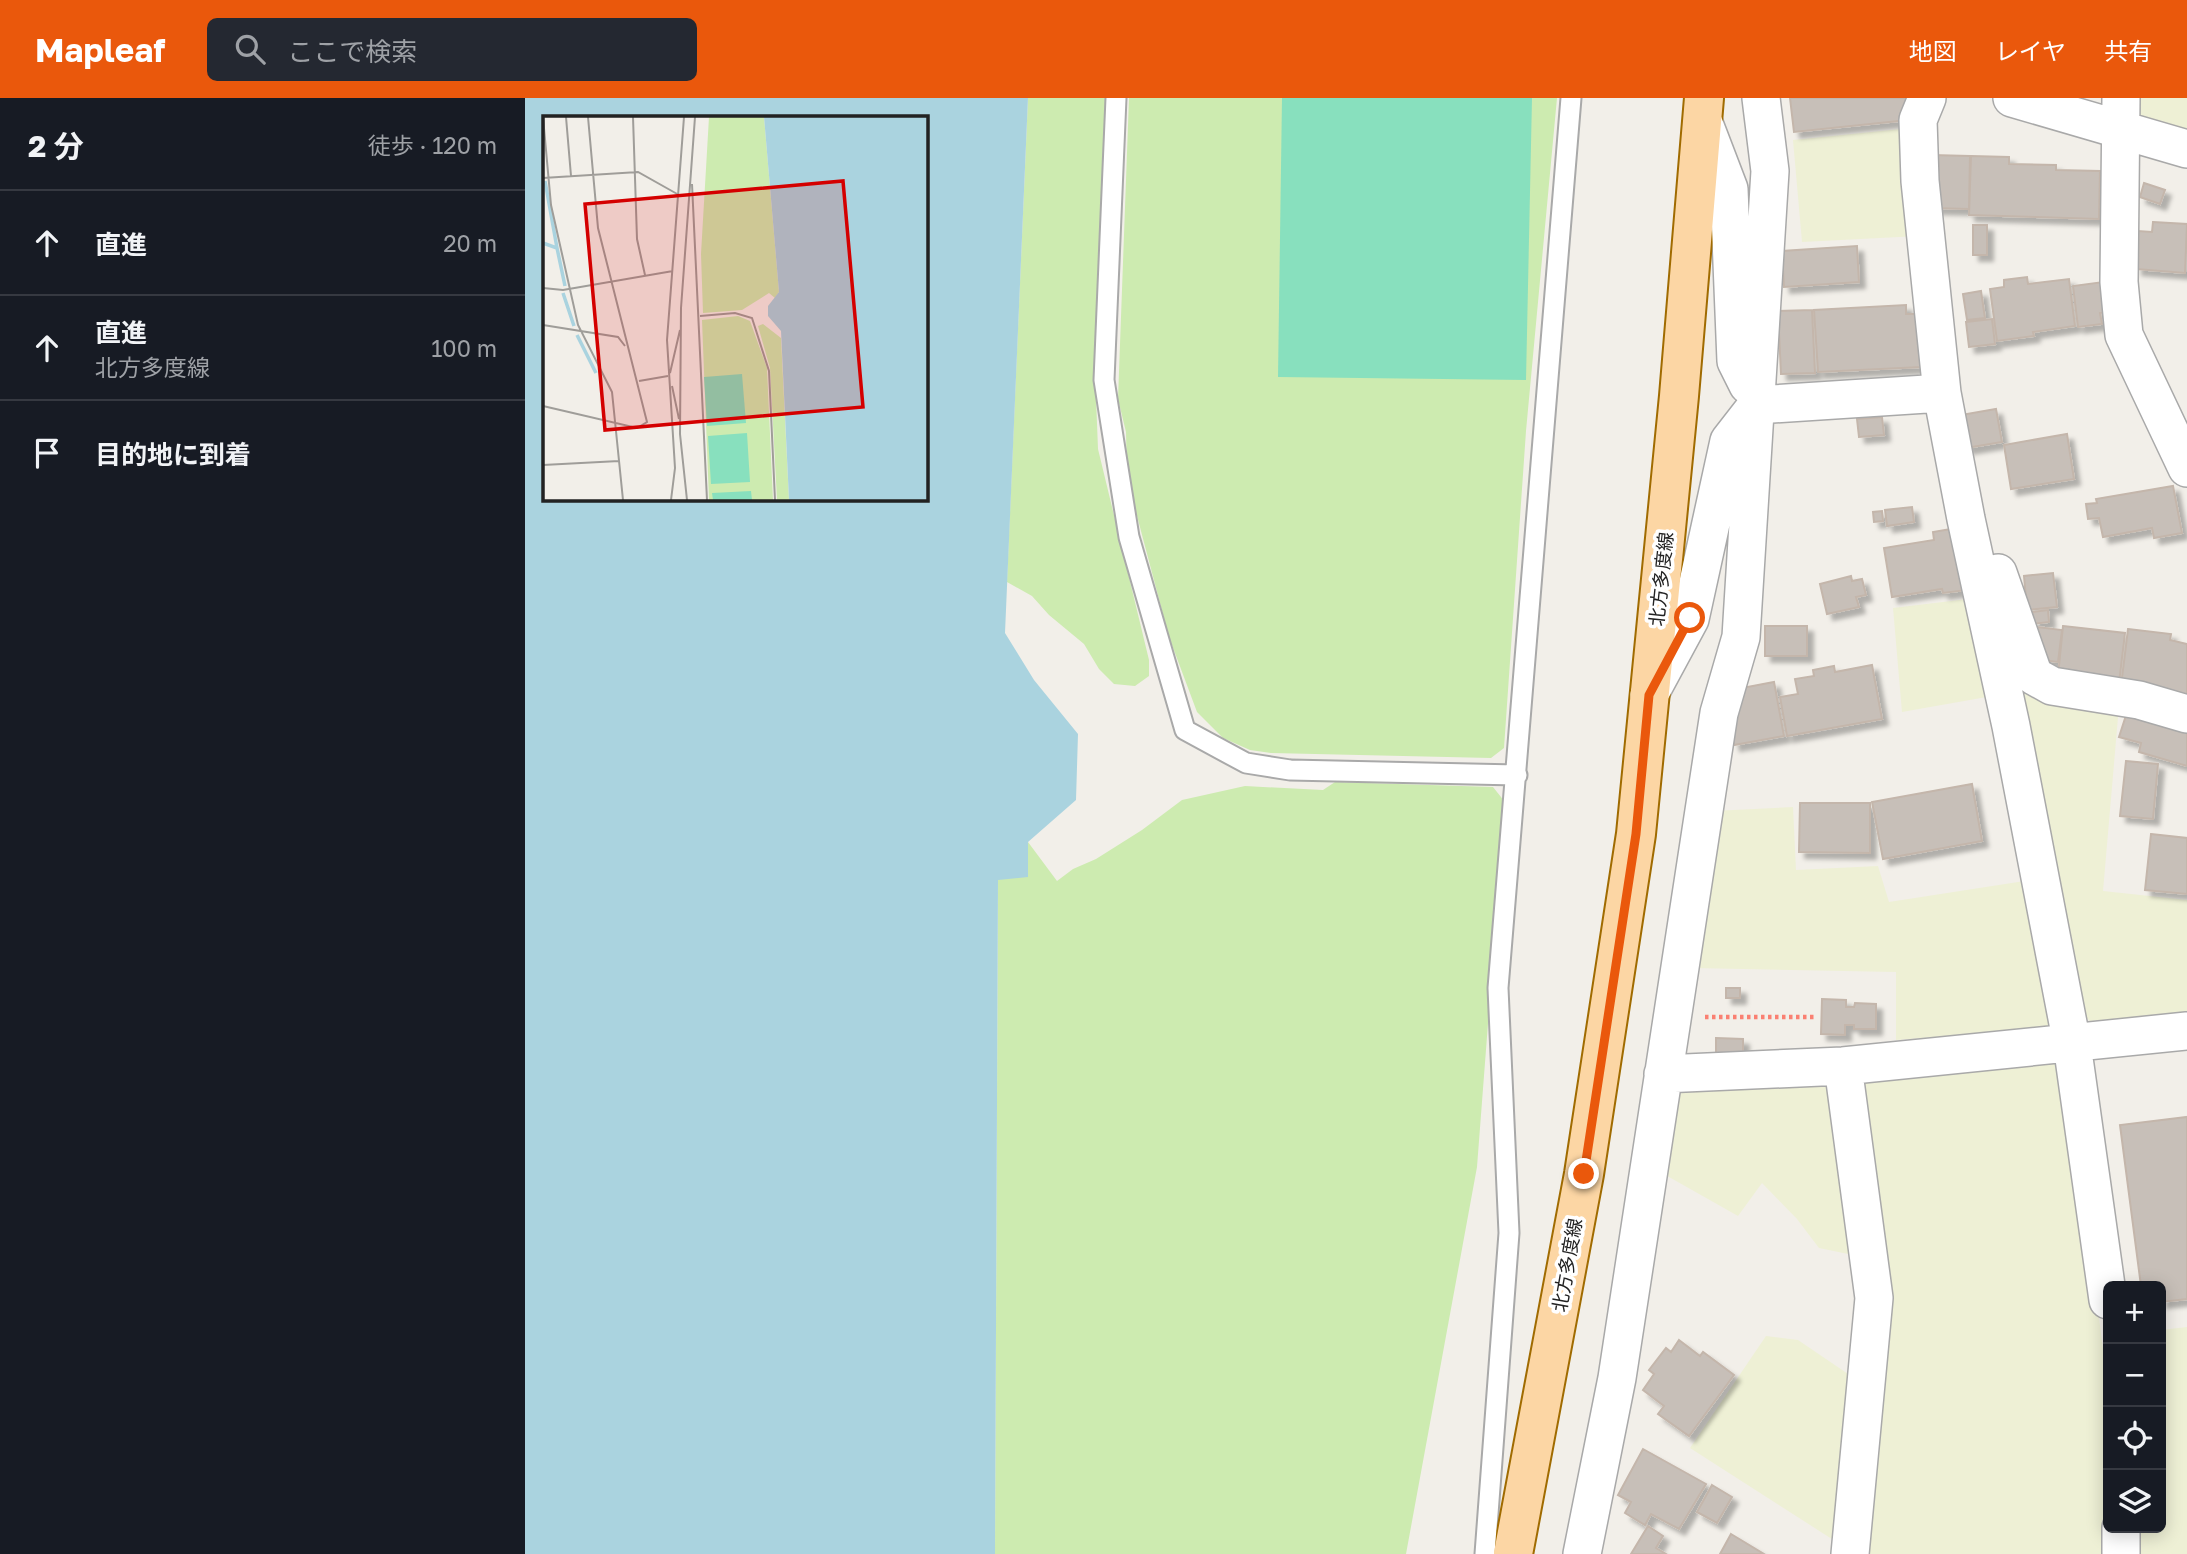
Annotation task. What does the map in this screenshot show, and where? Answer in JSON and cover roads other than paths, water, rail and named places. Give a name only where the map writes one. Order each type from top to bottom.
[{"type":"main road","name":"北方多度線","points":[[1514,1554],[1584,1174],[1636,834],[1704,109]]},
{"type":"street","points":[[1582,1554],[1617,1378],[1719,713],[1741,637],[1770,171],[1761,98]]},
{"type":"street","points":[[1927,98],[1918,120],[1920,181],[1942,393],[1965,519],[2011,726],[2071,1044],[2105,1281]]},
{"type":"street","points":[[2012,98],[2121,113],[2187,149]]},
{"type":"street","points":[[1704,109],[1729,189],[1736,361],[1757,405]]},
{"type":"street","points":[[2121,113],[2119,282],[2124,335],[2187,468]]},
{"type":"street","points":[[1649,695],[1690,618],[1728,440],[1757,405],[1942,393]]},
{"type":"street","points":[[1965,519],[1981,526],[2034,676],[2052,686],[2139,700],[2187,714]]},
{"type":"street","points":[[1663,1074],[1843,1066],[2187,1031]]},
{"type":"street","points":[[1843,1066],[1874,1298],[1850,1554]]},
{"type":"street","points":[[2121,1533],[2121,1554]]},
{"type":"lane","points":[[1116,98],[1104,380],[1129,537],[1185,730],[1246,763],[1290,770],[1517,775]]},
{"type":"lane","points":[[1485,1554],[1509,1233],[1498,988],[1571,98]]},
{"type":"water","points":[[525,98],[1028,98],[1005,633],[1034,680],[1078,734],[1076,800],[1028,842],[1028,877],[998,880],[995,1554],[525,1554]]}]
